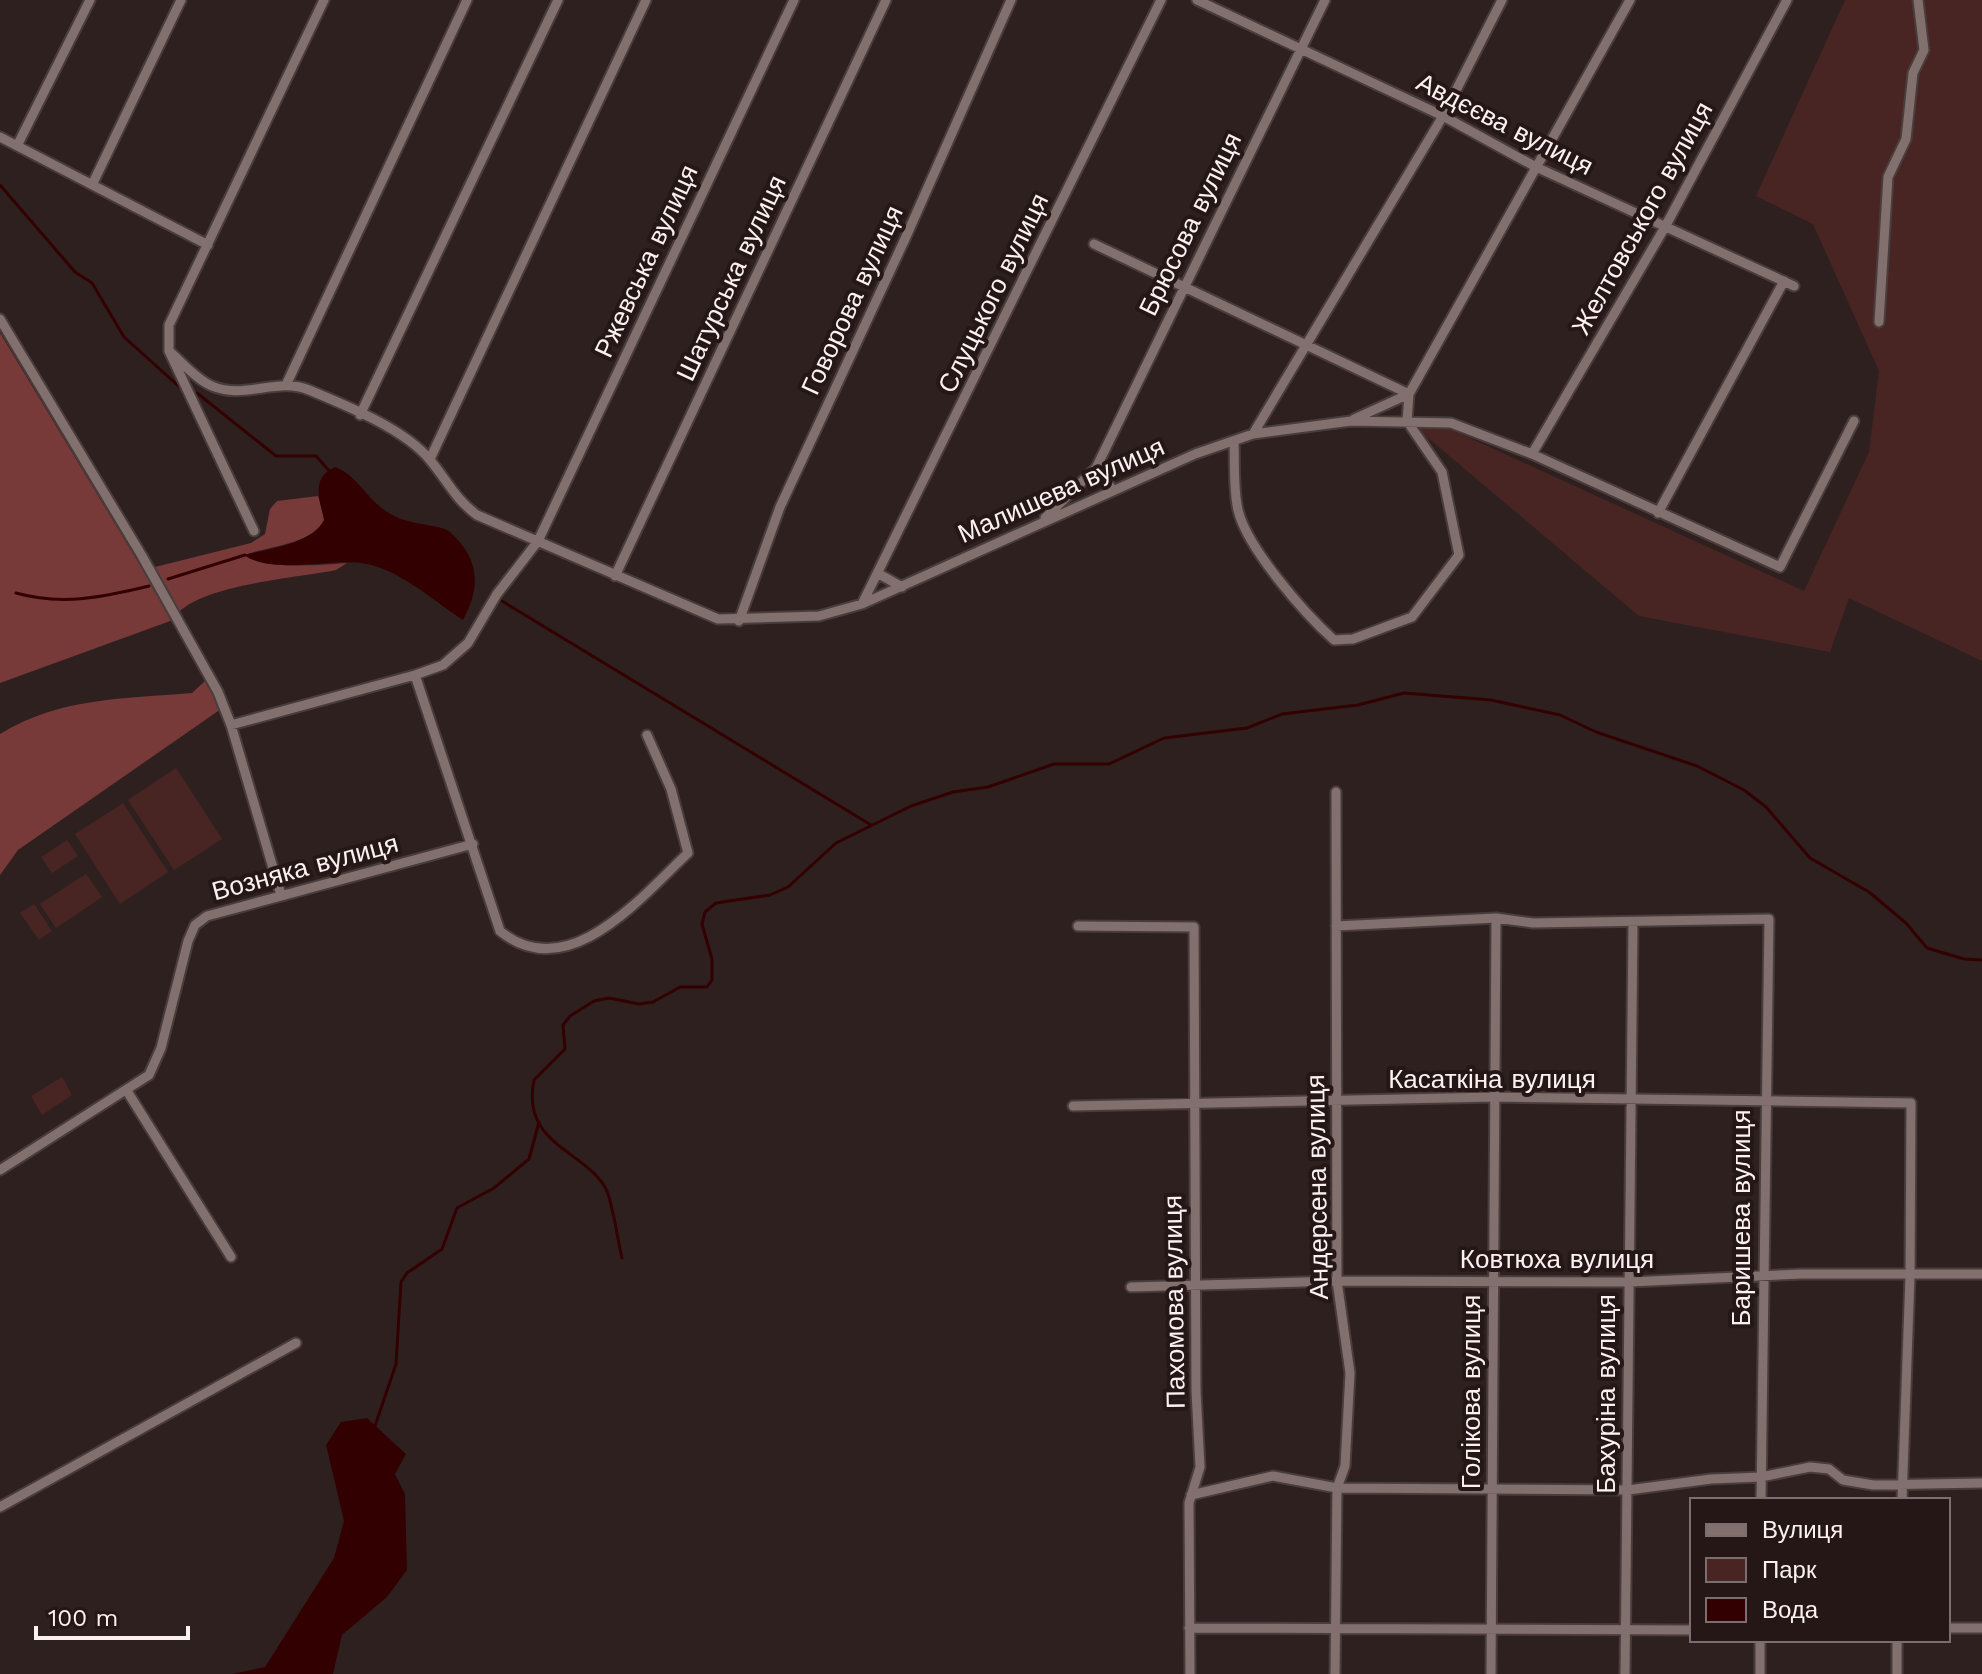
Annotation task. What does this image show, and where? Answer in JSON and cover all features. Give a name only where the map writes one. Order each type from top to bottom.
[{"type":"street","points":[[17,146],[90,0]]},
{"type":"street","points":[[92,185],[181,0]]},
{"type":"street","points":[[254,531],[169,351],[169,325],[324,0]]},
{"type":"street","points":[[169,351],[210,385],[218,388],[242,391],[286,385],[467,0]]},
{"type":"street","points":[[360,415],[558,0]]},
{"type":"street","points":[[430,459],[646,0]]},
{"type":"street","name":"Ржевська вулиця","points":[[231,725],[415,675],[443,665],[468,643],[497,594],[538,541],[794,0]]},
{"type":"street","name":"Шатурська вулиця","points":[[615,576],[886,0]]},
{"type":"street","name":"Говорова вулиця","points":[[739,621],[780,507],[905,239],[1011,0]]},
{"type":"street","name":"Слуцького вулиця","points":[[862,604],[1161,0]]},
{"type":"street","name":"Авдєєва вулиця","points":[[1197,0],[1443,116],[1536,167],[1794,286]]},
{"type":"street","name":"Брюсова вулиця","points":[[1040,523],[1096,468],[1325,0]]},
{"type":"street","points":[[1253,434],[1443,116],[1502,0]]},
{"type":"street","points":[[1234,441],[1238,512],[1250,540],[1311,620],[1334,640],[1353,639],[1412,617],[1459,555],[1442,472],[1407,421],[1409,394],[1630,0]]},
{"type":"street","name":"Желтовського вулиця","points":[[1532,454],[1665,227],[1787,0]]},
{"type":"street","points":[[1879,322],[1888,177],[1906,139],[1913,73],[1924,50],[1918,0]]},
{"type":"street","points":[[0,137],[208,245]]},
{"type":"street","points":[[1094,244],[1409,394]]},
{"type":"street","points":[[1658,513],[1784,281]]},
{"type":"street","points":[[0,319],[218,692],[231,725],[281,895]]},
{"type":"street","name":"Малишева вулиця","points":[[286,385],[306,389],[406,437],[430,459],[462,504],[477,515],[698,612],[739,621],[819,616],[862,604],[1112,489],[1234,441],[1253,434],[1351,421],[1451,423],[1532,454],[1780,567],[1854,421]]},
{"type":"street","points":[[1351,421],[1409,394]]},
{"type":"street","points":[[1096,468],[1112,489]]},
{"type":"street","points":[[879,574],[902,587]]},
{"type":"street","points":[[415,675],[500,931],[510,940],[529,946],[550,948],[584,940],[615,922],[688,853],[671,789],[647,735]]},
{"type":"street","name":"Андерсена вулиця","points":[[1335,1674],[1337,1488],[1345,1466],[1350,1373],[1337,1281],[1336,792]]},
{"type":"street","name":"Возняка вулиця","points":[[0,1170],[149,1075],[195,925],[221,910],[473,844]]},
{"type":"street","points":[[1336,926],[1496,918],[1533,923],[1633,923]]},
{"type":"street","name":"Голікова вулиця","points":[[1491,1674],[1496,918]]},
{"type":"street","name":"Баришева вулиця","points":[[1633,923],[1769,919],[1764,1099],[1761,1498]]},
{"type":"street","name":"Бахуріна вулиця","points":[[1625,1674],[1633,923]]},
{"type":"street","name":"Пахомова вулиця","points":[[1078,926],[1194,927],[1195,1285],[1200,1467],[1191,1495],[1190,1674]]},
{"type":"street","points":[[127,1091],[231,1257]]},
{"type":"street","name":"Касаткіна вулиця","points":[[1073,1106],[1194,1106],[1495,1097],[1911,1103],[1910,1276]]},
{"type":"street","name":"Ковтюха вулиця","points":[[1131,1287],[1337,1281],[1629,1282],[1763,1275],[1982,1274]]},
{"type":"street","points":[[1902,1498],[1910,1276]]},
{"type":"street","points":[[0,1507],[296,1343]]},
{"type":"street","points":[[1191,1495],[1273,1476],[1337,1488],[1628,1490],[1711,1479],[1761,1477],[1810,1467],[1829,1469],[1843,1480],[1902,1486],[1982,1483]]},
{"type":"street","points":[[1189,1628],[1335,1626],[1690,1630]]},
{"type":"street","points":[[1950,1628],[1982,1628]]},
{"type":"street","points":[[1760,1642],[1760,1674]]},
{"type":"street","points":[[1897,1642],[1897,1674]]},
{"type":"green space","points":[[1845,0],[1982,0],[1982,661],[1849,598],[1830,652],[1639,616],[1408,421],[1446,427],[1804,591],[1869,452],[1879,371],[1813,224],[1756,196]]},
{"type":"green space","points":[[176,768],[222,839],[174,870],[128,800]]},
{"type":"green space","points":[[123,803],[168,872],[120,904],[75,834]]},
{"type":"green space","points":[[67,840],[78,856],[52,873],[41,857]]},
{"type":"green space","points":[[86,874],[102,897],[56,928],[40,904]]},
{"type":"green space","points":[[34,904],[52,931],[39,940],[20,913]]},
{"type":"green space","points":[[62,1077],[72,1095],[42,1115],[31,1096]]},
{"type":"shaded area","points":[[0,333],[143,570],[251,543],[265,534],[270,509],[277,501],[318,496],[325,520],[310,535],[245,555],[279,565],[347,563],[336,570],[222,591],[184,608],[173,620],[0,683]]},
{"type":"shaded area","points":[[205,681],[221,709],[18,850],[0,875],[0,734],[23,722],[69,706],[192,693]]},
{"type":"water","points":[[335,467],[350,476],[379,506],[393,515],[445,529],[459,541],[471,560],[475,580],[472,600],[463,620],[405,580],[367,564],[271,564],[244,555],[300,540],[318,528],[324,520],[319,483]]},
{"type":"water","points":[[367,1418],[406,1454],[395,1474],[405,1494],[407,1570],[387,1597],[342,1635],[333,1674],[232,1674],[265,1667],[334,1558],[344,1521],[326,1445],[341,1422]]},
{"type":"waterway","points":[[0,185],[75,272],[92,283],[124,337],[183,390]]},
{"type":"waterway","points":[[197,393],[276,456],[316,456],[331,473]]},
{"type":"waterway","points":[[168,579],[245,555]]},
{"type":"waterway","points":[[16,593],[66,599],[149,586]]},
{"type":"waterway","points":[[502,601],[871,825]]},
{"type":"waterway","points":[[622,1258],[605,1187],[595,1174],[544,1132],[536,1118],[532,1101],[534,1080],[565,1049],[563,1025],[570,1016],[594,1001],[609,998],[639,1004],[653,1002],[680,987],[707,987],[712,980],[712,959],[702,924],[705,912],[716,903],[770,895],[788,887],[836,843],[911,806],[953,792],[988,787],[1054,764],[1109,764],[1164,738],[1247,728],[1282,714],[1358,705],[1404,693],[1491,700],[1560,715],[1596,732],[1697,766],[1744,790],[1766,807],[1810,858],[1869,892],[1906,923],[1927,948],[1964,959],[1982,960]]},
{"type":"waterway","points":[[375,1426],[396,1364],[401,1282],[407,1273],[442,1249],[457,1208],[494,1188],[529,1159],[539,1122]]}]
